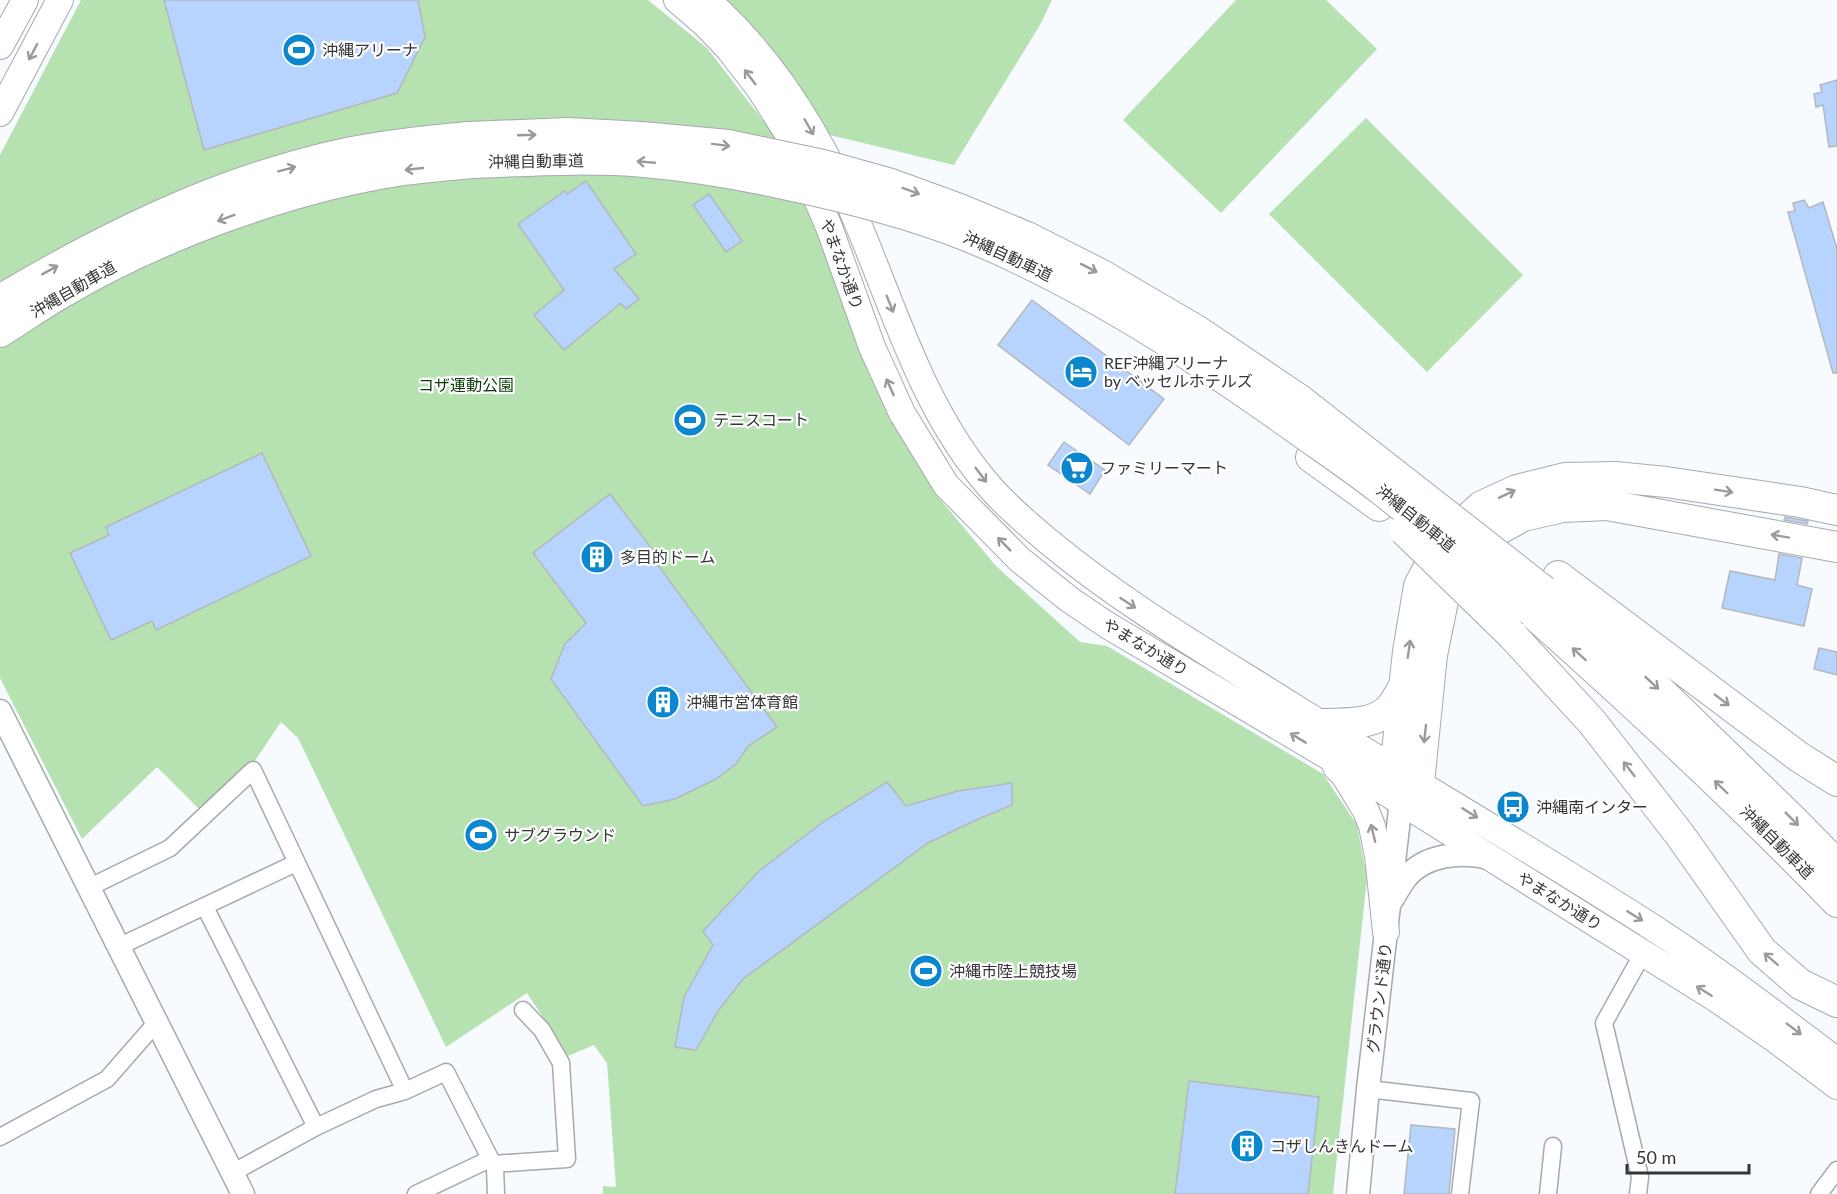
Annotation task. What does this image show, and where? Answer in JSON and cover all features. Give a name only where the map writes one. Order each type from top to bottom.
[{"type":"highway","name":"沖縄自動車道","points":[[0,332],[58,295],[114,265],[208,224],[274,201],[340,183],[403,171],[470,150],[568,133],[728,145],[823,165],[891,184],[957,207],[1017,233],[1102,275],[1196,330],[1398,462],[1543,592],[1648,680],[1794,820],[1837,865]]},
{"type":"highway","name":"沖縄自動車道","points":[[0,300],[112,237],[188,202],[257,177],[334,156],[398,144],[571,159],[643,162],[726,172],[885,208],[952,231],[1020,259],[1166,340],[1237,386],[1379,488],[1543,592],[1628,698],[1782,845],[1837,902]]},
{"type":"highway","points":[[1092,297],[1379,506],[1512,634],[1593,722],[1680,835],[1762,951],[1800,984],[1837,1002]]},
{"type":"highway","points":[[1405,785],[1404,686],[1419,586],[1442,542],[1482,506],[1517,490],[1565,478],[1615,477],[1689,485],[1837,510]]},
{"type":"highway","points":[[1405,785],[1443,601],[1462,562],[1489,535],[1523,516],[1563,507],[1607,505],[1837,547]]},
{"type":"highway","points":[[1543,592],[1837,781]]},
{"type":"highway","points":[[1323,724],[1361,723],[1378,717],[1390,708],[1404,686]]},
{"type":"main road","points":[[0,46],[26,0]]},
{"type":"main road","points":[[0,113],[60,0]]},
{"type":"main road","name":"やまなか通り","points":[[677,0],[728,48],[759,88],[790,137],[829,227],[872,347],[902,413],[945,485],[1020,560],[1070,600],[1107,625],[1326,755],[1464,809],[1657,930],[1719,972],[1837,1061]]},
{"type":"main road","name":"やまなか通り","points":[[707,0],[761,56],[788,92],[811,131],[847,198],[922,381],[951,436],[991,489],[1040,535],[1124,600],[1323,724],[1405,785],[1494,860],[1718,1000],[1767,1033],[1837,1086]]},
{"type":"main road","points":[[1326,755],[1344,775],[1366,811],[1372,826],[1386,932]]},
{"type":"street","points":[[0,711],[243,1194]]},
{"type":"street","points":[[90,888],[170,848],[253,770],[405,1091]]},
{"type":"street","name":"グラウンド通り","points":[[1358,1194],[1386,932],[1405,785]]},
{"type":"street","points":[[1390,903],[1406,878],[1434,859],[1474,854],[1494,860]]},
{"type":"street","points":[[118,947],[296,863]]},
{"type":"street","points":[[205,907],[316,1127]]},
{"type":"street","points":[[1638,1194],[1640,1177],[1604,1023],[1643,953]]},
{"type":"street","points":[[416,1194],[492,1161],[567,1159],[561,1063],[542,1030],[524,1010]]},
{"type":"street","points":[[0,1137],[107,1079],[156,1023]]},
{"type":"street","points":[[232,1173],[316,1127],[376,1099],[405,1091],[446,1072],[495,1168],[496,1194]]},
{"type":"street","points":[[1368,1089],[1470,1101],[1460,1194]]},
{"type":"street","points":[[1548,1194],[1553,1146]]},
{"type":"street","points":[[1819,1194],[1837,1170]]},
{"type":"green space","name":"コザ運動公園","points":[[81,0],[648,0],[707,48],[775,136],[819,230],[896,420],[934,492],[996,566],[1080,642],[1107,646],[1323,774],[1357,825],[1367,878],[1333,1194],[603,1194],[603,1186],[616,1187],[607,1063],[594,1045],[568,1056],[527,993],[446,1047],[298,738],[281,722],[250,768],[201,811],[157,767],[82,839],[0,678],[0,155]]},
{"type":"green space","points":[[718,0],[1052,0],[1040,25],[954,165],[830,135],[764,38]]},
{"type":"green space","points":[[1236,0],[1326,0],[1377,49],[1221,213],[1123,120]]},
{"type":"green space","points":[[1366,118],[1523,275],[1427,372],[1269,214]]},
{"type":"building","name":"沖縄アリーナ","points":[[164,0],[418,0],[425,37],[397,93],[204,150]]},
{"type":"building","points":[[1837,80],[1837,146],[1829,147],[1823,105],[1816,107],[1814,94],[1822,92],[1820,85]]},
{"type":"building","points":[[586,181],[636,254],[614,269],[639,299],[626,309],[621,303],[564,350],[534,315],[564,290],[518,224],[565,191],[567,194]]},
{"type":"building","points":[[709,194],[742,241],[726,252],[693,205]]},
{"type":"building","points":[[1804,200],[1809,208],[1823,202],[1837,249],[1837,373],[1833,373],[1788,212],[1795,211],[1793,203]]},
{"type":"building","name":"REF沖縄アリーナ by ベッセルホテルズ","points":[[1032,300],[1164,399],[1129,445],[998,345]]},
{"type":"building","name":"ファミリーマート","points":[[1064,442],[1105,470],[1090,494],[1048,465]]},
{"type":"building","points":[[262,453],[311,556],[156,630],[152,621],[111,640],[70,553],[109,535],[106,527]]},
{"type":"building","name":"沖縄市営体育館","points":[[610,494],[661,561],[657,564],[777,727],[748,746],[736,764],[716,779],[675,799],[643,806],[551,679],[565,644],[586,623],[533,553]]},
{"type":"building","points":[[1785,517],[1808,521],[1807,524],[1784,520]]},
{"type":"building","points":[[1779,554],[1802,558],[1797,585],[1812,589],[1804,626],[1722,608],[1730,571],[1775,580]]},
{"type":"building","points":[[1819,648],[1837,652],[1837,675],[1814,669]]},
{"type":"building","points":[[887,782],[906,806],[958,791],[1012,783],[1012,805],[928,843],[743,979],[718,1011],[696,1050],[675,1047],[684,997],[713,945],[703,931],[759,871],[823,822]]},
{"type":"building","name":"コザしんきんドーム","points":[[1189,1081],[1319,1097],[1308,1194],[1175,1194]]},
{"type":"building","points":[[1411,1125],[1455,1129],[1449,1194],[1404,1194]]},
{"type":"place","name":"沖縄アリーナ","points":[[299,50]]},
{"type":"place","name":"REF沖縄アリーナ by ベッセルホテルズ","points":[[1081,372]]},
{"type":"place","name":"テニスコート","points":[[690,420]]},
{"type":"place","name":"ファミリーマート","points":[[1077,468]]},
{"type":"place","name":"多目的ドーム","points":[[597,557]]},
{"type":"place","name":"沖縄市営体育館","points":[[663,702]]},
{"type":"place","name":"沖縄南インター","points":[[1513,807]]},
{"type":"place","name":"サブグラウンド","points":[[481,835]]},
{"type":"place","name":"沖縄市陸上競技場","points":[[926,971]]},
{"type":"place","name":"コザしんきんドーム","points":[[1247,1146]]}]
